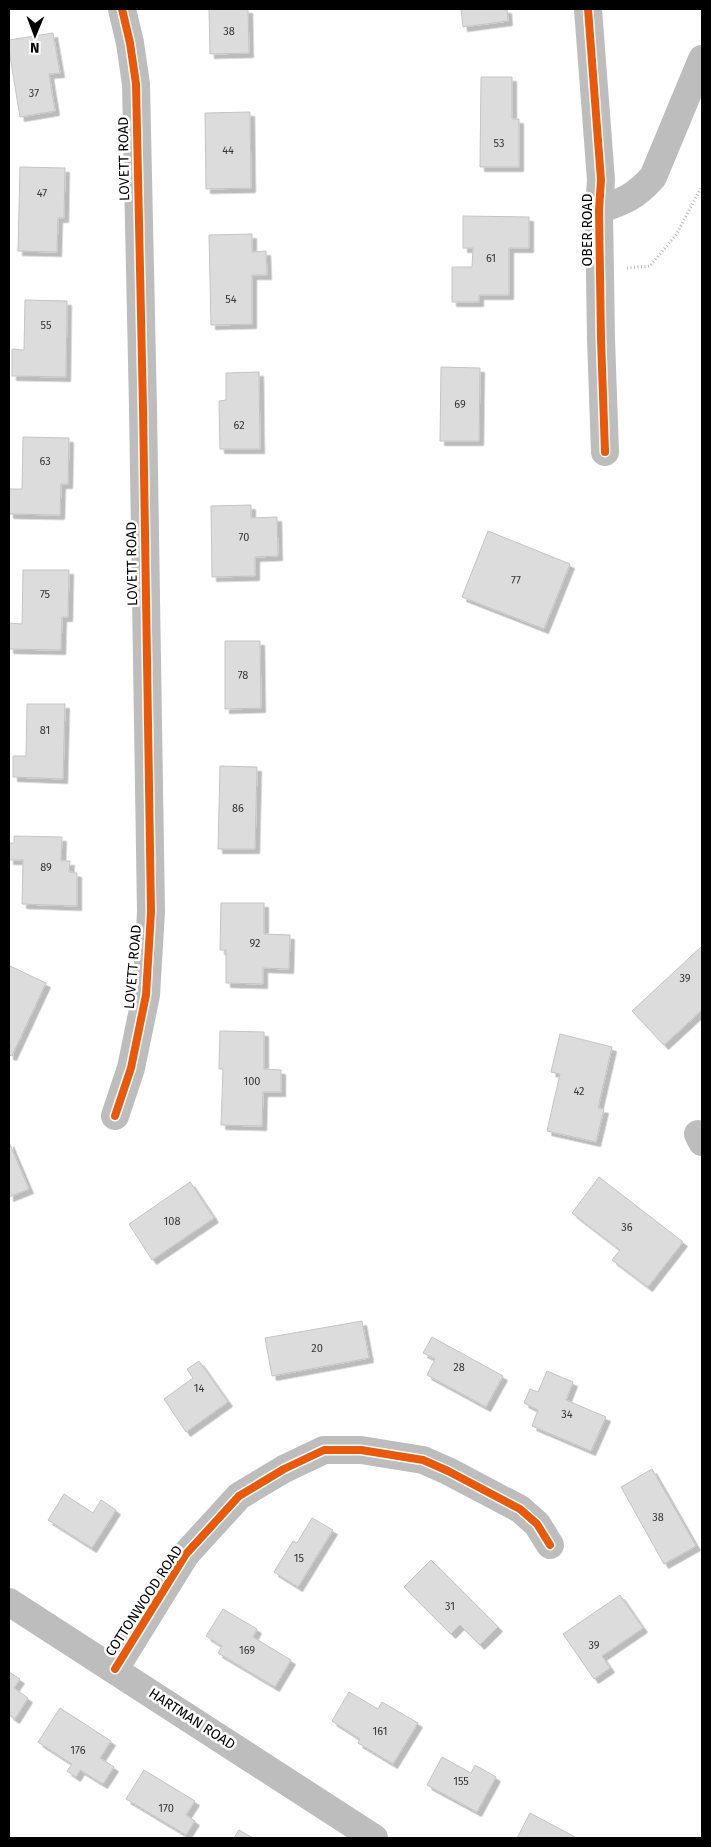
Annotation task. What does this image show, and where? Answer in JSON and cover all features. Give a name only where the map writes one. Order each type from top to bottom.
[{"type":"street","name":"LOVETT ROAD","points":[[115,1116],[131,1068],[146,995],[151,912],[136,84],[130,43],[122,9]]},
{"type":"street","name":"OBER ROAD","points":[[588,9],[601,180],[599,210],[605,452]]},
{"type":"street","points":[[599,210],[624,201],[639,192],[653,177],[702,59]]},
{"type":"street","name":"COTTONWOOD ROAD","points":[[114,1669],[186,1554],[239,1496],[284,1469],[324,1450],[361,1450],[423,1460],[440,1467],[520,1509],[536,1524],[550,1545]]},
{"type":"street","name":"HARTMAN ROAD","points":[[9,1602],[374,1838]]},
{"type":"path","points":[[600,271],[650,266],[676,236],[702,186]]},
{"type":"building","points":[[209,9],[248,9],[249,53],[210,54]]},
{"type":"building","points":[[461,9],[507,9],[508,21],[463,27]]},
{"type":"building","points":[[53,33],[60,73],[49,74],[55,111],[20,117],[9,40]]},
{"type":"building","points":[[481,77],[512,77],[512,119],[519,119],[519,167],[480,167]]},
{"type":"building","points":[[250,112],[251,188],[206,189],[205,113]]},
{"type":"building","points":[[20,167],[65,168],[64,218],[58,218],[57,252],[18,251]]},
{"type":"building","points":[[463,216],[529,217],[529,248],[509,248],[509,295],[479,295],[479,302],[452,302],[452,267],[472,267],[473,248],[463,248]]},
{"type":"building","points":[[252,234],[252,252],[266,251],[267,275],[252,275],[252,324],[211,325],[209,235]]},
{"type":"building","points":[[25,300],[67,301],[66,377],[12,376],[12,349],[24,350]]},
{"type":"building","points":[[441,367],[480,368],[479,441],[440,441]]},
{"type":"building","points":[[259,372],[260,449],[220,449],[219,401],[226,400],[226,373]]},
{"type":"building","points":[[23,437],[69,438],[68,484],[61,484],[60,515],[9,514],[9,489],[22,489]]},
{"type":"building","points":[[251,505],[251,518],[277,517],[278,556],[255,557],[255,576],[212,577],[211,506]]},
{"type":"building","points":[[488,531],[570,564],[544,629],[462,597]]},
{"type":"building","points":[[23,570],[69,570],[68,617],[62,617],[61,650],[9,649],[9,623],[22,624]]},
{"type":"building","points":[[225,641],[260,641],[261,708],[225,709]]},
{"type":"building","points":[[27,704],[65,704],[63,779],[13,777],[13,756],[26,756]]},
{"type":"building","points":[[220,766],[257,767],[255,849],[218,849]]},
{"type":"building","points":[[14,836],[62,837],[61,861],[70,861],[69,872],[77,873],[77,906],[22,904],[23,860],[9,860],[9,843],[14,843]]},
{"type":"building","points":[[221,903],[264,903],[264,934],[290,935],[289,969],[263,968],[263,984],[226,983],[226,950],[220,950]]},
{"type":"building","points":[[702,946],[702,1012],[664,1045],[632,1011]]},
{"type":"building","points":[[10,966],[46,983],[12,1056],[9,1055]]},
{"type":"building","points":[[220,1031],[264,1032],[264,1069],[281,1070],[281,1092],[263,1092],[262,1126],[221,1125],[223,1069],[219,1069]]},
{"type":"building","points":[[560,1034],[612,1047],[598,1108],[604,1109],[596,1142],[547,1131],[560,1074],[551,1072]]},
{"type":"building","points":[[9,1142],[29,1189],[9,1197]]},
{"type":"building","points":[[599,1177],[683,1242],[648,1287],[612,1260],[620,1250],[572,1213]]},
{"type":"building","points":[[190,1182],[214,1218],[152,1260],[129,1224]]},
{"type":"building","points":[[362,1321],[369,1358],[272,1376],[265,1338]]},
{"type":"building","points":[[432,1337],[503,1376],[486,1407],[427,1375],[435,1359],[423,1353]]},
{"type":"building","points":[[199,1361],[228,1402],[186,1432],[164,1399],[193,1378],[187,1369]]},
{"type":"building","points":[[547,1371],[573,1382],[566,1400],[606,1417],[591,1451],[532,1426],[538,1410],[524,1403],[530,1389],[538,1392]]},
{"type":"building","points":[[652,1469],[696,1546],[664,1564],[621,1487]]},
{"type":"building","points":[[64,1494],[93,1513],[101,1500],[116,1510],[92,1548],[48,1520]]},
{"type":"building","points":[[312,1518],[333,1530],[298,1587],[274,1572],[293,1541],[297,1543]]},
{"type":"building","points":[[431,1560],[498,1627],[480,1645],[460,1625],[451,1634],[404,1587]]},
{"type":"building","points":[[620,1595],[643,1628],[602,1656],[610,1668],[594,1679],[563,1634]]},
{"type":"building","points":[[223,1609],[257,1629],[253,1637],[291,1660],[275,1687],[218,1653],[222,1646],[206,1636]]},
{"type":"building","points":[[9,1672],[20,1679],[14,1688],[28,1698],[15,1719],[9,1715]]},
{"type":"building","points":[[349,1692],[378,1709],[382,1702],[418,1723],[393,1764],[358,1743],[360,1739],[332,1721]]},
{"type":"building","points":[[60,1708],[111,1741],[100,1758],[114,1767],[103,1784],[80,1770],[76,1777],[67,1771],[72,1764],[38,1742]]},
{"type":"building","points":[[442,1757],[471,1773],[475,1765],[496,1777],[477,1812],[427,1785]]},
{"type":"building","points":[[144,1770],[195,1801],[186,1815],[195,1821],[186,1835],[126,1799]]},
{"type":"building","points":[[530,1813],[577,1838],[517,1838]]},
{"type":"building","points":[[239,1830],[253,1838],[234,1838]]},
{"type":"cycle path","points":[[115,1116],[131,1068],[146,995],[151,912],[136,84],[130,43],[122,9]]},
{"type":"cycle path","points":[[588,9],[601,180],[599,210],[605,452]]},
{"type":"cycle path","points":[[115,1669],[186,1554],[239,1496],[284,1469],[324,1450],[361,1450],[423,1460],[520,1509],[537,1524],[550,1545]]}]
